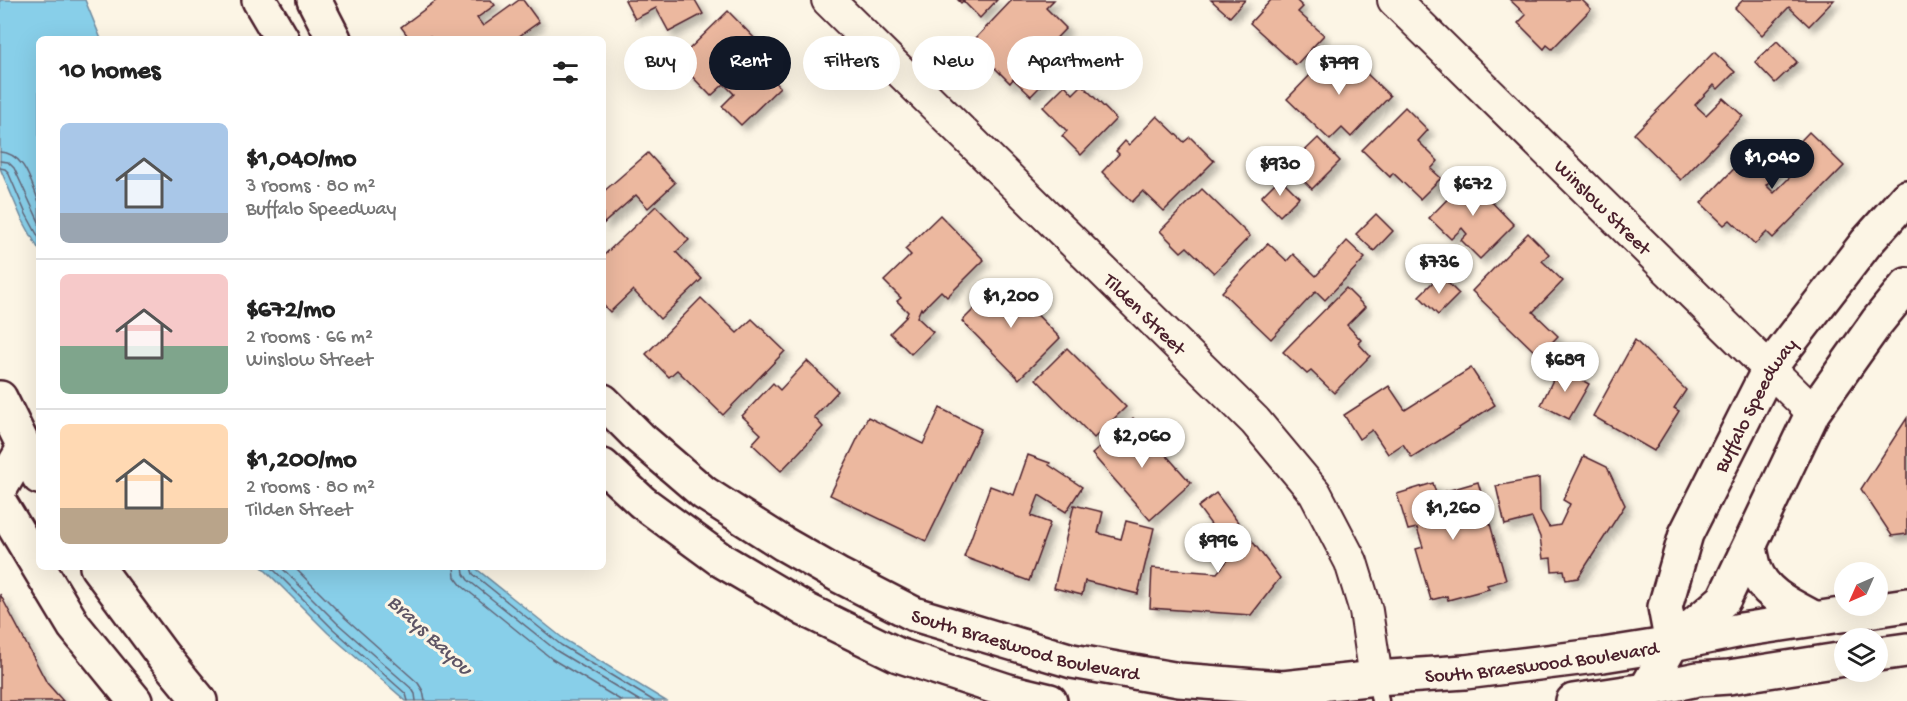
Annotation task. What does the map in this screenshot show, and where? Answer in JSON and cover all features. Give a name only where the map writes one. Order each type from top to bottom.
[{"type":"main road","points":[[259,0],[280,36]]},
{"type":"main road","points":[[314,0],[332,36]]},
{"type":"main road","name":"Buffalo Speedway","points":[[1672,644],[1665,607],[1686,534],[1769,369],[1866,243],[1907,197]]},
{"type":"main road","points":[[1642,695],[1672,644],[1724,599],[1813,412],[1877,322],[1907,285]]},
{"type":"main road","points":[[0,398],[16,444],[36,473]]},
{"type":"main road","name":"South Braeswood Boulevard","points":[[606,404],[640,438],[704,493],[784,544],[914,614],[1072,661],[1179,681],[1283,688],[1378,690],[1465,672],[1603,655],[1741,630],[1907,605]]},
{"type":"main road","points":[[0,489],[16,444]]},
{"type":"main road","points":[[606,469],[642,502],[721,560],[806,610],[898,655],[1008,691],[1050,701]]},
{"type":"main road","points":[[0,503],[36,563]]},
{"type":"main road","points":[[1750,546],[1756,571],[1764,584],[1777,597],[1816,620]]},
{"type":"main road","points":[[40,570],[74,626],[135,701]]},
{"type":"main road","points":[[99,570],[163,656],[200,701]]},
{"type":"main road","points":[[1888,653],[1907,650]]},
{"type":"main road","name":"South Braeswood Boulevard","points":[[1572,701],[1642,695],[1698,680],[1834,662]]},
{"type":"street","name":"Tilden Street","points":[[828,0],[1255,421],[1314,493],[1351,562],[1366,611],[1378,690]]},
{"type":"street","name":"Winslow Street","points":[[1394,0],[1813,412]]},
{"type":"water","points":[[0,0],[85,0],[100,36],[36,36],[36,244],[21,217],[0,168]]},
{"type":"water","name":"Brays Bayou","points":[[265,570],[478,570],[565,640],[666,701],[406,701],[328,633]]},
{"type":"building","points":[[437,0],[491,0],[495,5],[477,18],[483,26],[519,0],[523,0],[539,22],[519,36],[408,36],[401,27]]},
{"type":"building","points":[[625,0],[695,0],[703,14],[669,32],[656,8],[635,19]]},
{"type":"building","points":[[958,0],[997,0],[980,18],[963,1],[961,3]]},
{"type":"building","points":[[1012,0],[1054,0],[1046,8],[1066,28],[1058,36],[1007,36],[1007,80],[995,68],[995,36],[978,36]]},
{"type":"building","points":[[1211,0],[1245,0],[1230,17]]},
{"type":"building","points":[[1271,0],[1296,0],[1303,7],[1298,12],[1324,35],[1296,65],[1250,23]]},
{"type":"building","points":[[1510,0],[1582,0],[1591,9],[1552,49],[1547,45],[1544,49],[1518,23],[1526,15]]},
{"type":"building","points":[[1743,0],[1834,0],[1809,26],[1789,7],[1762,35],[1735,8]]},
{"type":"building","points":[[728,11],[752,36],[709,36],[709,90],[718,90],[711,96],[697,82],[697,41]]},
{"type":"building","points":[[1777,41],[1797,62],[1775,83],[1755,62]]},
{"type":"building","points":[[1338,46],[1390,96],[1351,137],[1342,128],[1330,140],[1287,99]]},
{"type":"building","points":[[1714,52],[1735,72],[1718,89],[1714,85],[1695,105],[1706,115],[1723,98],[1743,116],[1681,180],[1634,134]]},
{"type":"building","points":[[730,90],[777,90],[741,125],[722,106],[734,94]]},
{"type":"building","points":[[1025,90],[1037,90],[1031,96]]},
{"type":"building","points":[[1060,90],[1069,90],[1073,94],[1077,90],[1087,90],[1116,119],[1081,155],[1062,136],[1067,131],[1043,107]]},
{"type":"building","points":[[1405,107],[1428,130],[1418,141],[1438,161],[1431,169],[1441,178],[1420,199],[1393,173],[1390,177],[1362,150]]},
{"type":"building","points":[[1157,116],[1184,142],[1190,137],[1214,161],[1164,211],[1143,191],[1132,202],[1102,172],[1119,154],[1116,151],[1125,141],[1129,145]]},
{"type":"building","points":[[1809,132],[1844,166],[1773,238],[1767,232],[1755,244],[1730,220],[1724,225],[1701,203],[1752,150],[1777,174],[1766,185],[1774,193],[1792,175],[1789,171],[1794,166],[1785,157]]},
{"type":"building","points":[[1318,138],[1340,161],[1312,189],[1289,166]]},
{"type":"building","points":[[648,153],[675,183],[648,208],[636,195],[606,221],[606,189]]},
{"type":"building","points":[[1472,174],[1490,192],[1486,196],[1514,225],[1480,259],[1461,240],[1467,234],[1462,228],[1451,239],[1429,218]]},
{"type":"building","points":[[1280,178],[1299,197],[1280,216],[1261,197]]},
{"type":"building","points":[[1202,189],[1250,236],[1214,273],[1187,247],[1181,252],[1160,231]]},
{"type":"building","points":[[656,206],[689,240],[676,252],[702,279],[660,319],[633,290],[610,312],[606,308],[606,253]]},
{"type":"building","points":[[1376,214],[1393,231],[1374,251],[1356,234]]},
{"type":"building","points":[[940,215],[984,260],[947,297],[941,291],[922,310],[921,308],[917,317],[933,332],[911,354],[890,333],[908,312],[897,301],[901,298],[884,281],[911,255],[905,249]]},
{"type":"building","points":[[1528,233],[1549,254],[1542,261],[1563,281],[1533,312],[1558,336],[1539,356],[1472,291]]},
{"type":"building","points":[[1347,241],[1365,258],[1325,300],[1316,291],[1271,339],[1222,292],[1268,243],[1287,261],[1293,254],[1316,276]]},
{"type":"building","points":[[1440,275],[1459,294],[1438,315],[1419,296]]},
{"type":"building","points":[[1003,280],[1060,338],[1019,379],[962,321]]},
{"type":"building","points":[[1346,288],[1365,307],[1347,325],[1361,340],[1358,343],[1370,356],[1334,393],[1311,371],[1307,374],[1283,352]]},
{"type":"building","points":[[701,298],[737,333],[752,319],[785,351],[723,415],[677,370],[669,377],[646,354]]},
{"type":"building","points":[[1635,340],[1686,390],[1674,408],[1679,411],[1654,451],[1593,416]]},
{"type":"building","points":[[1067,348],[1126,407],[1094,438],[1036,379]]},
{"type":"building","points":[[807,361],[838,391],[814,417],[823,427],[781,471],[752,444],[761,434],[742,416],[773,383],[780,390]]},
{"type":"building","points":[[1559,367],[1589,384],[1569,419],[1541,405]]},
{"type":"building","points":[[1471,368],[1495,405],[1412,458],[1403,444],[1388,454],[1372,430],[1359,439],[1344,415],[1389,386],[1405,410]]},
{"type":"building","points":[[940,408],[981,429],[926,541],[830,495],[868,417],[923,444]]},
{"type":"building","points":[[1133,418],[1191,483],[1150,520],[1092,454]]},
{"type":"building","points":[[1907,418],[1907,534],[1892,536],[1861,489]]},
{"type":"building","points":[[1028,455],[1050,463],[1049,465],[1082,487],[1066,512],[1039,495],[1031,516],[1050,523],[1029,581],[964,557],[990,486],[1014,495]]},
{"type":"building","points":[[1584,456],[1607,467],[1625,505],[1578,578],[1566,580],[1564,570],[1552,571],[1551,558],[1543,559],[1540,537],[1532,518],[1505,525],[1496,486],[1539,478],[1540,511],[1549,527],[1560,525],[1570,504],[1563,500]]},
{"type":"building","points":[[1478,482],[1506,580],[1487,585],[1489,589],[1448,600],[1447,596],[1431,600],[1416,549],[1423,547],[1417,528],[1408,530],[1397,494],[1433,483],[1442,515],[1449,513],[1443,492]]},
{"type":"building","points":[[1216,493],[1280,578],[1251,615],[1150,608],[1152,568],[1217,573],[1233,554],[1198,507]]},
{"type":"building","points":[[1074,505],[1103,512],[1098,533],[1121,539],[1126,521],[1154,528],[1138,594],[1085,581],[1082,595],[1054,588]]},
{"type":"building","points":[[0,594],[47,683],[63,701],[0,701]]}]
